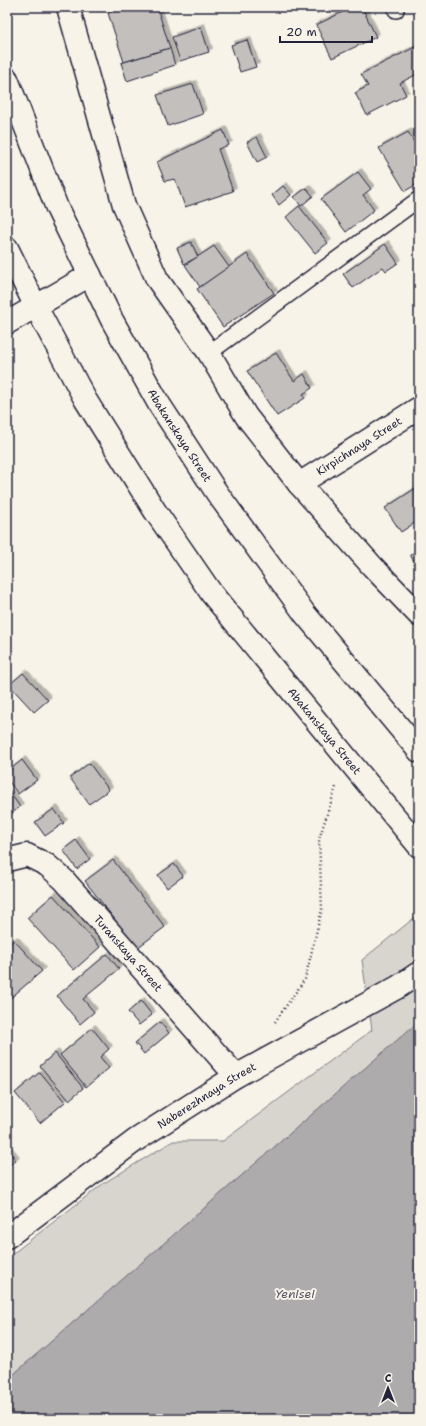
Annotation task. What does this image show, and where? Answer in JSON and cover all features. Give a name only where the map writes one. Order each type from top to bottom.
[{"type":"street","points":[[68,7],[124,204],[157,279],[210,353],[246,416],[299,484],[373,567],[419,615]]},
{"type":"street","name":"Abakanskaya Street","points":[[7,79],[57,208],[112,320],[158,404],[217,493],[305,614],[419,751]]},
{"type":"street","name":"Abakanskaya Street","points":[[7,248],[35,306],[85,399],[155,511],[212,594],[414,839]]},
{"type":"street","points":[[7,322],[90,275]]},
{"type":"street","name":"Kirpichnaya Street","points":[[299,484],[419,408]]},
{"type":"street","name":"Turanskaya Street","points":[[7,860],[27,855],[47,865],[64,880],[236,1076]]},
{"type":"street","name":"Naberezhnaya Street","points":[[7,1237],[136,1140],[236,1076],[398,987],[419,973]]},
{"type":"lane","points":[[210,353],[419,199]]},
{"type":"path","points":[[273,1025],[305,980],[322,909],[319,839],[336,787]]},
{"type":"shaded area","points":[[419,914],[419,1021],[7,1380],[7,1258],[104,1183],[173,1141],[223,1141],[372,1030],[362,960]]},
{"type":"water","name":"Yenisei","points":[[419,1021],[419,1419],[7,1419],[7,1380]]},
{"type":"building","points":[[128,7],[157,7],[170,48],[124,62],[108,13]]},
{"type":"building","points":[[314,7],[329,7],[317,13]]},
{"type":"building","points":[[353,7],[362,7],[376,37],[332,58],[316,25]]},
{"type":"building","points":[[201,27],[209,52],[180,61],[172,37]]},
{"type":"building","points":[[247,40],[256,67],[240,72],[231,45]]},
{"type":"building","points":[[419,45],[419,73],[400,83],[406,95],[367,115],[355,93],[368,86],[361,74]]},
{"type":"building","points":[[170,48],[175,65],[127,81],[121,63]]},
{"type":"building","points":[[193,84],[203,114],[168,126],[157,95]]},
{"type":"building","points":[[223,130],[229,145],[218,149],[233,191],[185,207],[175,179],[165,181],[157,162]]},
{"type":"building","points":[[408,132],[419,150],[419,183],[405,191],[379,148]]},
{"type":"building","points":[[257,137],[267,157],[257,162],[247,142]]},
{"type":"building","points":[[358,172],[371,189],[363,195],[374,210],[346,232],[321,199]]},
{"type":"building","points":[[283,186],[291,195],[279,205],[272,195]]},
{"type":"building","points":[[306,188],[313,196],[301,206],[294,197]]},
{"type":"building","points":[[299,206],[328,243],[315,253],[286,217]]},
{"type":"building","points":[[419,232],[419,243],[414,235]]},
{"type":"building","points":[[191,242],[198,257],[184,264],[177,248]]},
{"type":"building","points":[[385,244],[398,263],[386,271],[383,267],[353,288],[343,274]]},
{"type":"building","points":[[214,246],[229,267],[200,287],[185,265]]},
{"type":"building","points":[[247,254],[274,293],[223,327],[197,289]]},
{"type":"building","points":[[276,353],[294,381],[304,374],[312,388],[303,394],[305,398],[277,416],[247,371]]},
{"type":"building","points":[[419,486],[419,520],[401,532],[385,508]]},
{"type":"building","points":[[419,549],[419,569],[410,555]]},
{"type":"building","points":[[23,673],[48,700],[34,712],[9,685]]},
{"type":"building","points":[[22,760],[37,780],[18,794],[7,779],[7,772]]},
{"type":"building","points":[[89,763],[109,790],[89,804],[70,778]]},
{"type":"building","points":[[10,793],[20,807],[7,817],[7,795]]},
{"type":"building","points":[[54,809],[64,823],[45,836],[35,822]]},
{"type":"building","points":[[76,840],[90,859],[77,869],[63,850]]},
{"type":"building","points":[[113,860],[165,927],[137,948],[85,881]]},
{"type":"building","points":[[174,864],[183,876],[167,888],[158,875]]},
{"type":"building","points":[[53,895],[100,947],[74,970],[27,918]]},
{"type":"building","points":[[14,940],[42,971],[7,1001],[7,946]]},
{"type":"building","points":[[107,954],[119,969],[83,999],[94,1012],[80,1024],[57,996]]},
{"type":"building","points":[[141,1001],[152,1015],[139,1025],[128,1012]]},
{"type":"building","points":[[160,1022],[169,1033],[144,1054],[135,1043]]},
{"type":"building","points":[[92,1028],[109,1049],[100,1057],[109,1068],[86,1087],[60,1055]]},
{"type":"building","points":[[55,1053],[83,1088],[69,1100],[40,1066]]},
{"type":"building","points":[[40,1072],[65,1102],[40,1123],[15,1093]]},
{"type":"building","points":[[7,1149],[16,1160],[7,1167]]}]
